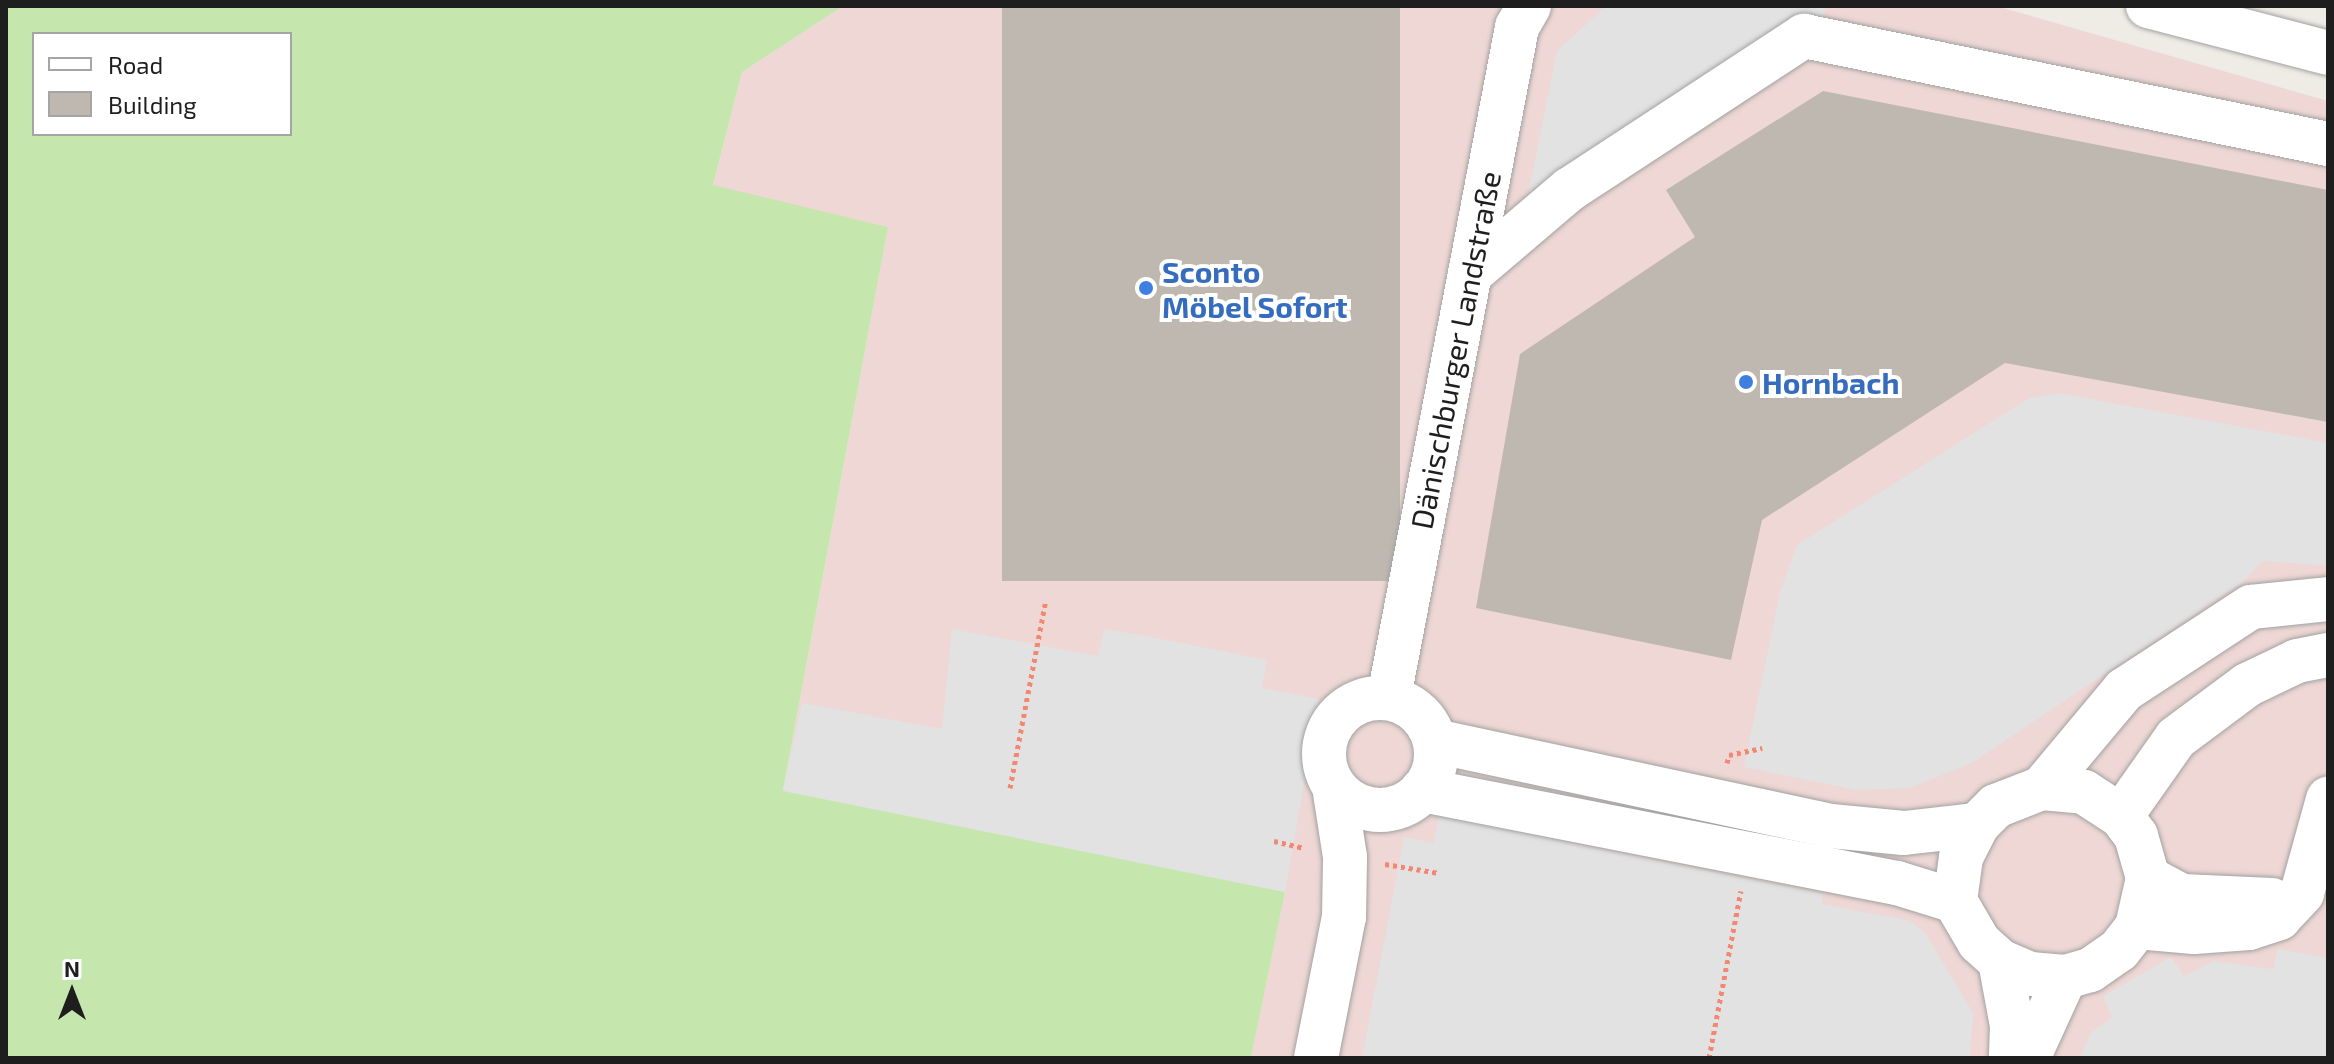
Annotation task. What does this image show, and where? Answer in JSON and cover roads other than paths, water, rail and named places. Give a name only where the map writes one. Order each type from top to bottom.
[{"type":"street","name":"Dänischburger Landstraße","points":[[1389,697],[1517,27],[1529,6]]},
{"type":"street","points":[[2148,6],[2328,53]]},
{"type":"street","points":[[1470,274],[1570,189],[1804,36],[2328,144]]},
{"type":"street","points":[[2042,788],[2136,682],[2251,607],[2328,599]]},
{"type":"street","points":[[2121,816],[2176,738],[2247,685],[2297,661],[2328,655]]},
{"type":"street","points":[[1344,917],[1407,799],[1435,764],[1435,741],[1425,720],[1389,697],[1365,700],[1332,725],[1325,744],[1325,771],[1334,786],[1363,808],[1407,799],[1537,813],[1897,883],[1955,901]]},
{"type":"street","points":[[1435,741],[1614,782],[1831,826],[1904,833],[1977,825]]},
{"type":"street","points":[[1537,813],[1542,796],[1561,783],[1614,782]]},
{"type":"street","points":[[1614,782],[1617,830]]},
{"type":"street","points":[[1316,1058],[1344,917],[1345,857],[1334,786]]},
{"type":"street","points":[[2042,788],[2084,792],[2121,816],[2136,836],[2148,878],[2137,927],[2119,950],[2090,970],[2065,977],[2030,974],[2000,961],[1979,942],[1955,901],[1961,857],[1977,825],[1996,806],[2042,788]]},
{"type":"street","points":[[2137,927],[2194,932],[2249,928],[2279,918],[2302,893],[2328,799]]},
{"type":"street","points":[[1801,866],[1808,840],[1831,826]]},
{"type":"street","points":[[2148,878],[2182,896],[2224,901],[2302,893]]},
{"type":"street","points":[[2000,961],[2012,1026],[2011,1058]]},
{"type":"street","points":[[2028,1058],[2065,977]]},
{"type":"place","name":"Sconto Möbel Sofort","points":[[1146,288]]},
{"type":"place","name":"Hornbach","points":[[1746,382]]}]
